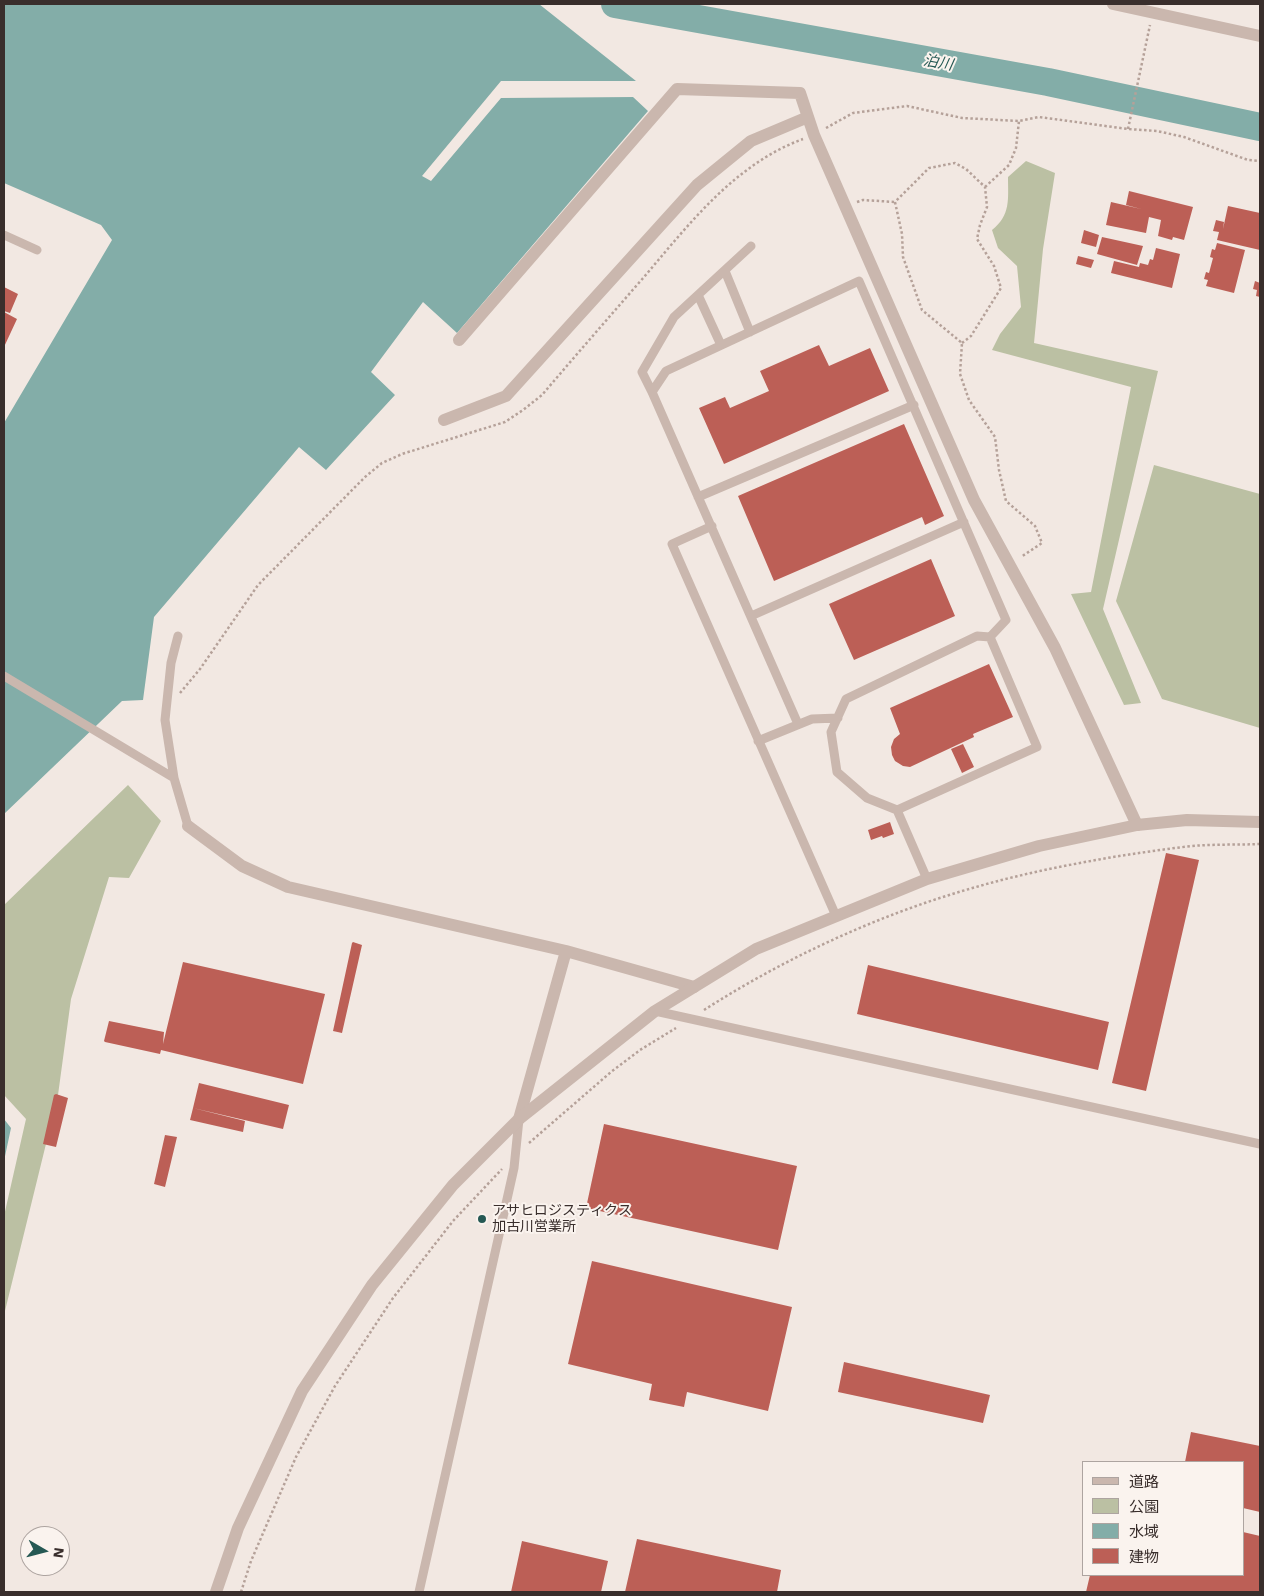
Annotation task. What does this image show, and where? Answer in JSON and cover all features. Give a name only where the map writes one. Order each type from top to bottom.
[{"type":"street","points":[[1113,4],[1260,36]]},
{"type":"street","points":[[459,340],[677,89],[800,93],[814,135],[974,500],[1055,648],[1137,825]]},
{"type":"street","points":[[444,420],[506,396],[697,185],[751,141],[808,117]]},
{"type":"street","points":[[216,1592],[238,1528],[302,1391],[372,1285],[453,1184],[519,1119],[655,1011],[756,949],[927,879],[1039,846],[1137,825],[1186,820],[1260,822]]},
{"type":"street","points":[[188,826],[242,866],[288,887],[566,951],[694,987]]},
{"type":"street","points":[[519,1119],[566,951]]},
{"type":"lane","points":[[4,235],[37,250]]},
{"type":"lane","points":[[751,246],[674,317],[642,372],[712,526],[798,724]]},
{"type":"lane","points":[[726,271],[750,332]]},
{"type":"lane","points":[[652,392],[666,371],[860,281],[1006,620],[990,638]]},
{"type":"lane","points":[[698,295],[721,345]]},
{"type":"lane","points":[[698,497],[914,405]]},
{"type":"lane","points":[[751,616],[964,522]]},
{"type":"lane","points":[[712,526],[672,544],[836,916]]},
{"type":"lane","points":[[178,636],[171,663],[165,720],[174,778],[188,826]]},
{"type":"lane","points":[[927,879],[897,810],[867,798],[838,772],[832,732],[846,699],[977,636],[990,638]]},
{"type":"lane","points":[[897,810],[1037,747],[990,638]]},
{"type":"lane","points":[[4,676],[174,778]]},
{"type":"lane","points":[[758,742],[812,719],[838,718]]},
{"type":"lane","points":[[655,1011],[1260,1144]]},
{"type":"lane","points":[[419,1592],[514,1168],[519,1119]]},
{"type":"path","points":[[1128,129],[1152,13]]},
{"type":"path","points":[[814,135],[853,113],[907,106],[962,118],[1019,121],[1039,117],[1157,131],[1184,137],[1248,160],[1260,161]]},
{"type":"path","points":[[985,187],[1009,165],[1016,148],[1019,121]]},
{"type":"path","points":[[845,205],[863,200],[895,202],[929,168],[955,163],[966,169],[985,187],[987,207],[980,224],[977,239],[994,266],[1001,288],[971,336],[962,343],[960,374],[968,400],[995,437],[999,470],[1006,500],[1035,526],[1042,544],[1009,564]]},
{"type":"path","points":[[895,202],[902,234],[903,257],[922,310],[962,343]]},
{"type":"path","points":[[241,1592],[252,1561],[296,1457],[335,1386],[393,1298],[453,1221],[516,1156],[611,1072],[640,1050],[742,986],[813,949],[932,900],[976,886],[1043,870],[1142,852],[1194,846],[1260,844]]},
{"type":"green space","points":[[1026,161],[1055,173],[1043,249],[1034,343],[1158,371],[1103,609],[1141,703],[1124,705],[1071,594],[1091,592],[1131,387],[992,350],[1000,334],[1021,307],[1017,266],[998,248],[992,230],[1003,218],[1007,206],[1008,177]]},
{"type":"green space","points":[[1154,465],[1260,494],[1260,728],[1162,699],[1116,601]]},
{"type":"green space","points":[[128,785],[161,821],[129,878],[109,877],[71,999],[58,1095],[4,1315],[4,1216],[26,1119],[4,1095],[4,905]]},
{"type":"water","points":[[4,4],[539,4],[636,81],[633,97],[648,111],[457,333],[423,302],[371,372],[395,395],[326,470],[299,447],[154,617],[143,700],[122,701],[4,814],[4,423],[112,240],[101,225],[4,183]]},
{"type":"water","points":[[4,1119],[11,1128],[4,1161]]},
{"type":"pier","points":[[501,81],[637,81],[635,97],[501,98],[431,181],[422,176]]},
{"type":"building","points":[[1129,191],[1193,207],[1184,240],[1173,237],[1172,240],[1158,236],[1161,220],[1149,217],[1146,233],[1106,225],[1111,202],[1141,209],[1126,205]]},
{"type":"building","points":[[1228,206],[1260,213],[1260,250],[1217,240],[1219,232],[1213,231],[1216,220],[1224,222],[1223,229]]},
{"type":"building","points":[[1084,230],[1099,235],[1096,247],[1081,243]]},
{"type":"building","points":[[1102,237],[1143,246],[1137,265],[1097,254]]},
{"type":"building","points":[[1217,243],[1245,250],[1234,293],[1206,286],[1208,280],[1204,279],[1206,272],[1209,273],[1213,258],[1210,257],[1212,249],[1215,250]]},
{"type":"building","points":[[1156,248],[1180,254],[1172,288],[1111,273],[1114,261],[1139,267],[1140,263],[1148,265],[1150,259],[1153,260]]},
{"type":"building","points":[[1078,256],[1094,260],[1091,268],[1076,264]]},
{"type":"building","points":[[1255,281],[1260,283],[1260,297],[1256,296],[1257,290],[1253,289]]},
{"type":"building","points":[[4,287],[18,294],[10,313],[4,311]]},
{"type":"building","points":[[4,312],[17,319],[4,347]]},
{"type":"building","points":[[819,345],[829,366],[870,348],[889,391],[724,464],[699,408],[725,397],[730,408],[769,391],[760,371]]},
{"type":"building","points":[[904,424],[944,516],[925,525],[922,517],[774,581],[738,496]]},
{"type":"building","points":[[931,559],[955,616],[854,660],[829,604]]},
{"type":"building","points":[[989,664],[1013,717],[973,734],[974,737],[910,767],[903,766],[895,761],[891,747],[894,739],[900,734],[890,708]]},
{"type":"building","points":[[963,744],[974,767],[962,773],[951,749]]},
{"type":"building","points":[[890,822],[894,834],[871,840],[868,830]]},
{"type":"building","points":[[1166,853],[1199,860],[1146,1091],[1112,1083]]},
{"type":"building","points":[[353,942],[362,945],[342,1033],[333,1031]]},
{"type":"building","points":[[183,962],[325,994],[303,1084],[161,1050],[160,1054],[104,1041],[109,1021],[164,1032],[163,1044]]},
{"type":"building","points":[[868,965],[1109,1022],[1098,1070],[857,1014]]},
{"type":"building","points":[[199,1083],[289,1105],[283,1129],[193,1108]]},
{"type":"building","points":[[54,1095],[68,1098],[56,1147],[43,1144]]},
{"type":"building","points":[[193,1108],[245,1121],[243,1132],[190,1120]]},
{"type":"building","points":[[604,1124],[797,1166],[778,1250],[586,1208]]},
{"type":"building","points":[[165,1135],[177,1137],[165,1187],[154,1184]]},
{"type":"building","points":[[592,1261],[792,1307],[768,1411],[687,1392],[684,1407],[649,1400],[652,1384],[568,1364]]},
{"type":"building","points":[[844,1362],[990,1395],[983,1423],[838,1392]]},
{"type":"building","points":[[1191,1432],[1260,1446],[1260,1512],[1244,1508],[1244,1461],[1185,1461]]},
{"type":"building","points":[[1244,1532],[1260,1536],[1260,1592],[1086,1592],[1090,1576],[1244,1576]]},
{"type":"building","points":[[637,1539],[781,1570],[777,1592],[625,1592]]},
{"type":"building","points":[[522,1541],[608,1561],[601,1592],[511,1592]]},
{"type":"waterway","name":"泊川","points":[[615,4],[1048,82],[1260,127]]},
{"type":"place","name":"アサヒロジスティクス 加古川営業所","points":[[482,1219]]}]
